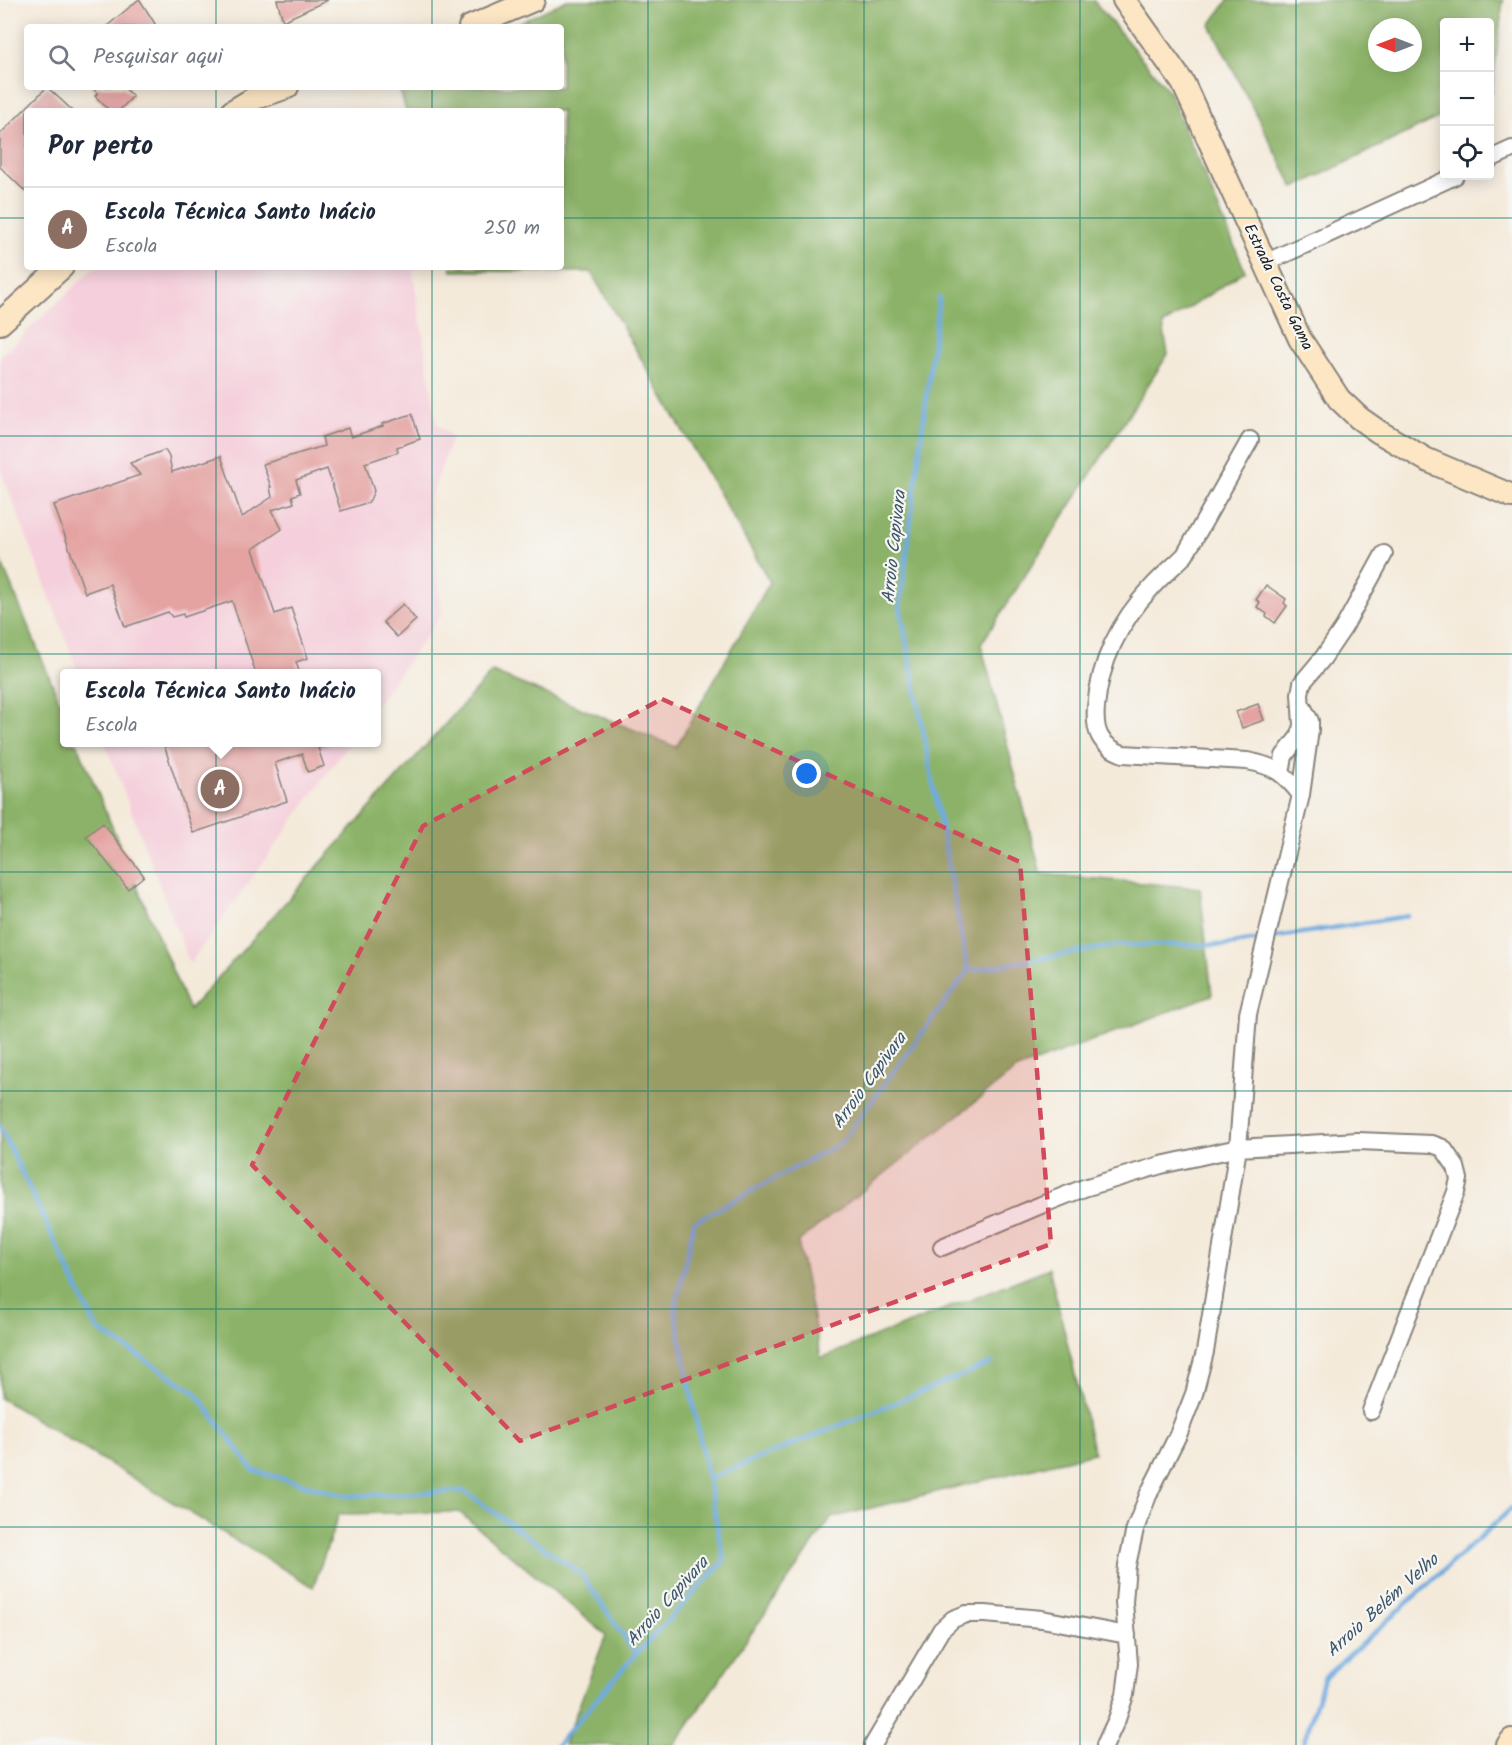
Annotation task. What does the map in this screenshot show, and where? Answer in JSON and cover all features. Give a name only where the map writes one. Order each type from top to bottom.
[{"type":"main road","points":[[477,24],[533,0]]},
{"type":"main road","name":"Estrada Costa Gama","points":[[1124,0],[1183,83],[1300,339],[1339,399],[1379,432],[1427,460],[1512,496]]},
{"type":"main road","points":[[238,108],[255,98],[278,90]]},
{"type":"main road","points":[[0,324],[59,270]]},
{"type":"main road","points":[[1508,1745],[1512,1740]]},
{"type":"street","points":[[1494,157],[1512,149]]},
{"type":"street","points":[[1265,263],[1446,180]]},
{"type":"street","points":[[1250,440],[1185,555],[1152,587],[1130,614],[1112,642],[1101,676],[1094,722],[1102,742],[1123,754],[1247,761],[1281,773],[1301,795]]},
{"type":"street","points":[[1281,773],[1284,756],[1300,735],[1302,683],[1323,658],[1344,627],[1384,554]]},
{"type":"street","points":[[1106,1745],[1125,1695],[1129,1664],[1124,1602],[1127,1565],[1135,1528],[1149,1493],[1178,1435],[1194,1394],[1205,1352],[1238,1148],[1248,1014],[1301,795],[1310,730],[1310,721],[1302,706]]},
{"type":"street","points":[[942,1247],[1084,1188],[1161,1165],[1238,1148],[1358,1141],[1432,1144],[1443,1148],[1456,1167],[1459,1179],[1456,1192],[1371,1411]]},
{"type":"street","points":[[873,1745],[941,1630],[953,1618],[966,1614],[1004,1615],[1042,1619],[1127,1635]]},
{"type":"highlighted area","points":[[662,699],[1020,862],[1051,1244],[520,1441],[252,1165],[423,826]]},
{"type":"shaded area","points":[[92,270],[412,270],[437,424],[452,437],[429,502],[442,614],[381,698],[381,669],[77,669],[0,468],[0,357]]},
{"type":"shaded area","points":[[107,747],[346,747],[190,964]]},
{"type":"green space","points":[[567,0],[1093,0],[1168,90],[1245,271],[1163,325],[1168,354],[981,644],[1041,874],[1200,888],[1212,995],[1017,1069],[798,1242],[821,1358],[1049,1268],[1094,1453],[831,1518],[674,1745],[564,1745],[606,1635],[459,1512],[339,1514],[313,1587],[0,1398],[0,559],[60,702],[60,747],[79,747],[189,1010],[492,672],[676,747],[770,582],[591,272],[452,271],[564,270],[564,108],[405,108],[400,90],[564,90],[564,24],[516,24]]},
{"type":"green space","points":[[1228,0],[1503,0],[1494,75],[1494,18],[1440,18],[1440,117],[1294,188],[1210,25]]},
{"type":"building","points":[[140,0],[155,24],[110,24]]},
{"type":"building","points":[[277,0],[328,0],[283,21]]},
{"type":"building","points":[[44,90],[50,90],[70,108],[26,108]]},
{"type":"building","points":[[94,90],[126,90],[133,96],[122,108],[107,108],[95,96],[98,93]]},
{"type":"building","points":[[24,110],[24,190],[0,167],[0,134]]},
{"type":"building","points":[[412,414],[420,439],[397,447],[398,452],[365,463],[374,491],[369,502],[341,511],[327,469],[296,480],[300,493],[292,496],[294,503],[272,510],[282,529],[253,549],[275,614],[291,608],[308,658],[296,662],[298,669],[254,669],[232,601],[184,617],[183,614],[172,617],[168,612],[125,627],[110,584],[85,593],[54,505],[140,475],[130,463],[165,450],[172,472],[221,456],[242,517],[272,497],[263,464],[324,446],[322,437],[348,428],[351,437],[383,426],[382,424]]},
{"type":"building","points":[[1266,585],[1286,599],[1284,603],[1287,606],[1275,623],[1257,607],[1260,602],[1256,600]]},
{"type":"building","points":[[403,604],[416,620],[397,637],[383,622]]},
{"type":"building","points":[[1258,704],[1264,720],[1242,728],[1236,712]]},
{"type":"building","points":[[165,747],[322,747],[318,748],[324,766],[308,772],[302,754],[275,763],[287,801],[193,833]]},
{"type":"building","points":[[103,823],[144,876],[128,889],[86,836]]},
{"type":"waterway","name":"Arroio Capivara","points":[[557,1745],[636,1654],[724,1561],[675,1310],[694,1222],[841,1143],[968,971],[900,607],[939,298]]},
{"type":"waterway","points":[[1271,938],[1407,916]]},
{"type":"waterway","points":[[968,971],[1119,945],[1226,945],[1263,939]]},
{"type":"waterway","points":[[0,1127],[97,1329],[195,1392],[254,1471],[347,1496],[464,1491],[581,1574],[636,1654]]},
{"type":"waterway","points":[[708,1479],[992,1363]]},
{"type":"waterway","name":"Arroio Belém Velho","points":[[1303,1745],[1324,1678],[1512,1508]]},
{"type":"place","name":"Escola Técnica Santo Inácio","points":[[220,789]]}]
